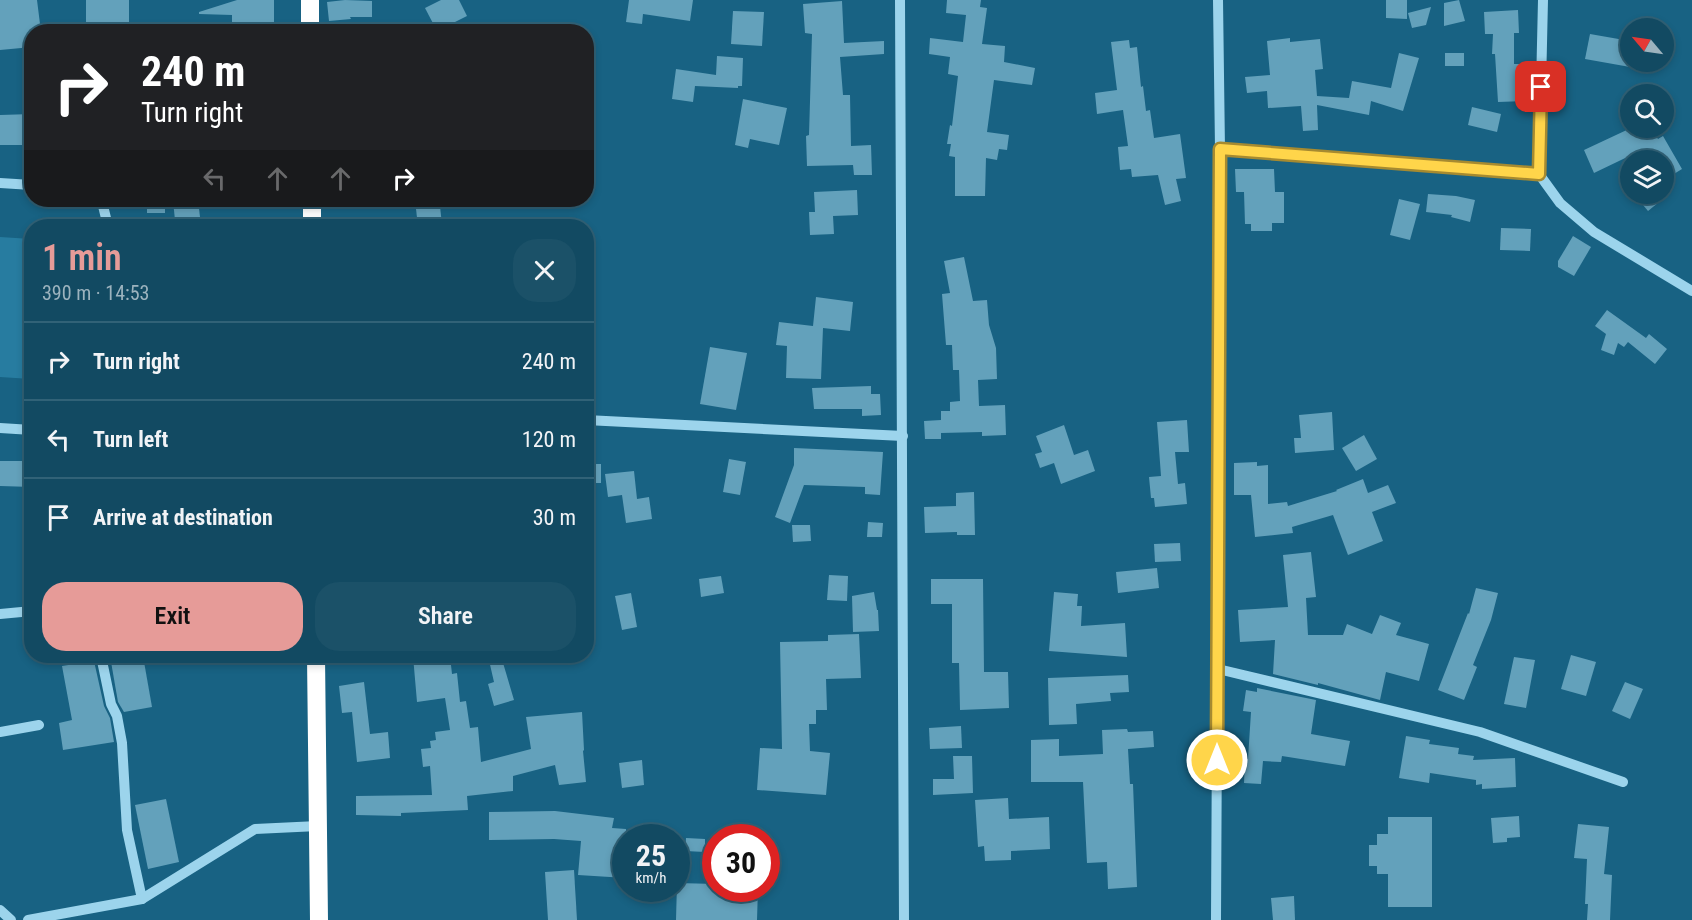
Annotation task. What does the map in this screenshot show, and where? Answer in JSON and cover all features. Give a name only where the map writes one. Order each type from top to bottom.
[{"type":"highway","points":[[310,0],[310,24]]},
{"type":"highway","points":[[316,663],[318,920]]},
{"type":"street","points":[[900,0],[904,920]]},
{"type":"street","points":[[1216,920],[1220,149],[1218,0]]},
{"type":"street","points":[[1543,0],[1539,174],[1560,203],[1594,232],[1692,291]]},
{"type":"street","points":[[1220,149],[1539,174]]},
{"type":"street","points":[[0,183],[24,184]]},
{"type":"street","points":[[594,420],[903,436]]},
{"type":"street","points":[[0,428],[24,430]]},
{"type":"street","points":[[0,614],[24,611]]},
{"type":"street","points":[[102,663],[122,743],[127,830],[142,898]]},
{"type":"street","points":[[1218,669],[1480,732],[1623,782]]},
{"type":"street","points":[[0,732],[39,725]]},
{"type":"street","points":[[28,920],[142,898],[255,829],[318,826]]},
{"type":"street","points":[[0,910],[11,920]]},
{"type":"shaded area","points":[[0,237],[24,239],[24,379],[0,377]]},
{"type":"building","points":[[0,0],[37,0],[40,24],[24,24],[24,48],[0,50]]},
{"type":"building","points":[[86,0],[129,0],[129,24],[86,24]]},
{"type":"building","points":[[237,0],[274,0],[274,24],[232,24],[232,15],[199,14],[199,12]]},
{"type":"building","points":[[441,0],[459,0],[467,16],[451,24],[433,24],[425,8]]},
{"type":"building","points":[[629,0],[693,0],[690,21],[643,14],[642,24],[626,22]]},
{"type":"building","points":[[947,0],[981,0],[980,7],[987,8],[982,44],[1005,46],[1004,62],[1035,68],[1032,85],[994,80],[987,132],[1009,135],[1007,150],[999,149],[997,160],[986,158],[985,196],[955,196],[955,157],[949,156],[951,144],[947,144],[950,125],[952,126],[958,76],[948,74],[950,57],[929,54],[930,38],[963,42],[966,15],[946,13]]},
{"type":"building","points":[[1386,0],[1407,0],[1407,19],[1386,18]]},
{"type":"building","points":[[1459,0],[1465,21],[1444,26],[1444,3]]},
{"type":"building","points":[[372,1],[372,17],[350,17],[351,19],[329,21],[327,2]]},
{"type":"building","points":[[842,1],[844,43],[884,41],[884,54],[840,57],[843,95],[850,95],[851,146],[871,145],[872,175],[854,175],[853,165],[807,166],[806,136],[809,135],[812,34],[805,33],[803,4]]},
{"type":"building","points":[[1431,7],[1426,25],[1412,28],[1408,13]]},
{"type":"building","points":[[1518,10],[1519,33],[1514,33],[1514,64],[1525,64],[1526,101],[1498,102],[1495,54],[1492,54],[1493,34],[1485,34],[1484,12]]},
{"type":"building","points":[[733,11],[764,12],[762,46],[731,44]]},
{"type":"building","points":[[1590,34],[1620,39],[1620,65],[1585,59]]},
{"type":"building","points":[[1290,38],[1290,42],[1320,39],[1323,69],[1315,70],[1317,96],[1349,98],[1352,81],[1391,88],[1399,53],[1419,58],[1403,111],[1371,101],[1369,115],[1317,105],[1318,130],[1303,131],[1301,106],[1268,108],[1267,91],[1247,93],[1245,77],[1270,75],[1267,41]]},
{"type":"building","points":[[1129,40],[1130,48],[1137,47],[1141,87],[1143,86],[1146,111],[1150,110],[1154,138],[1180,134],[1186,178],[1176,179],[1181,201],[1165,205],[1158,175],[1132,177],[1131,169],[1120,170],[1118,147],[1128,146],[1123,110],[1097,114],[1095,93],[1117,90],[1111,42]]},
{"type":"building","points":[[1445,53],[1464,53],[1464,66],[1445,66]]},
{"type":"building","points":[[717,56],[743,58],[742,86],[738,88],[695,86],[693,102],[672,99],[676,69],[716,75]]},
{"type":"building","points":[[743,99],[787,108],[779,145],[750,139],[748,148],[735,145]]},
{"type":"building","points":[[1472,107],[1501,114],[1497,132],[1468,125]]},
{"type":"building","points":[[24,114],[24,145],[0,145],[0,115]]},
{"type":"building","points":[[1620,133],[1620,138],[1664,138],[1671,150],[1620,150],[1620,161],[1594,173],[1584,150]]},
{"type":"building","points":[[1674,155],[1682,169],[1674,174]]},
{"type":"building","points":[[1235,169],[1274,169],[1275,192],[1284,192],[1284,223],[1272,223],[1272,231],[1251,231],[1251,224],[1245,224],[1244,192],[1236,192]]},
{"type":"building","points":[[857,190],[858,215],[833,216],[834,234],[810,235],[809,212],[815,212],[814,192]]},
{"type":"building","points":[[1428,194],[1475,200],[1470,222],[1451,217],[1452,215],[1426,212]]},
{"type":"building","points":[[1399,199],[1420,204],[1410,240],[1390,235]]},
{"type":"building","points":[[1642,204],[1657,204],[1648,211]]},
{"type":"building","points":[[147,207],[165,207],[165,213],[147,213]]},
{"type":"building","points":[[174,207],[199,207],[200,217],[175,219]]},
{"type":"building","points":[[440,207],[441,219],[417,219],[416,209]]},
{"type":"building","points":[[1501,228],[1531,229],[1530,251],[1500,250]]},
{"type":"building","points":[[1573,236],[1591,247],[1574,276],[1558,267],[1558,261]]},
{"type":"building","points":[[964,257],[973,301],[987,300],[989,325],[996,348],[997,379],[978,380],[979,406],[1005,405],[1006,435],[982,436],[982,432],[941,433],[941,439],[925,439],[924,421],[941,420],[941,411],[950,411],[950,402],[960,401],[959,370],[953,370],[952,345],[946,345],[942,294],[950,293],[944,261]]},
{"type":"building","points":[[816,297],[853,302],[850,331],[823,328],[821,379],[786,378],[787,346],[776,345],[779,322],[813,326]]},
{"type":"building","points":[[1607,310],[1646,338],[1649,334],[1667,349],[1655,364],[1628,342],[1624,347],[1618,343],[1614,355],[1601,350],[1606,334],[1595,326]]},
{"type":"building","points":[[710,347],[747,353],[736,410],[700,404]]},
{"type":"building","points":[[871,386],[871,394],[880,394],[881,415],[862,416],[862,409],[814,409],[812,388]]},
{"type":"building","points":[[1332,412],[1334,450],[1295,453],[1294,438],[1301,438],[1299,415]]},
{"type":"building","points":[[1187,420],[1189,452],[1175,452],[1178,484],[1185,483],[1187,504],[1155,507],[1154,498],[1151,498],[1149,477],[1161,476],[1157,422]]},
{"type":"building","points":[[1064,425],[1074,455],[1088,450],[1095,471],[1061,484],[1054,463],[1040,468],[1035,454],[1042,452],[1036,436]]},
{"type":"building","points":[[1364,435],[1377,459],[1356,471],[1342,448]]},
{"type":"building","points":[[794,448],[883,452],[880,495],[865,494],[865,487],[804,485],[790,523],[775,517],[794,465]]},
{"type":"building","points":[[729,459],[746,462],[740,495],[723,492]]},
{"type":"building","points":[[0,461],[24,461],[24,487],[0,486]]},
{"type":"building","points":[[1257,462],[1257,466],[1268,465],[1268,504],[1287,502],[1288,506],[1337,491],[1363,479],[1368,493],[1388,485],[1396,503],[1372,512],[1383,541],[1348,555],[1333,515],[1292,527],[1293,533],[1255,537],[1251,495],[1234,495],[1234,463]]},
{"type":"building","points":[[594,464],[601,464],[601,483],[594,483]]},
{"type":"building","points":[[634,471],[637,499],[649,497],[652,519],[626,523],[622,495],[608,497],[605,474]]},
{"type":"building","points":[[974,492],[975,535],[957,535],[957,532],[925,533],[924,507],[956,506],[956,493]]},
{"type":"building","points":[[868,522],[883,523],[882,537],[867,537]]},
{"type":"building","points":[[792,525],[810,525],[811,541],[793,542]]},
{"type":"building","points":[[1180,543],[1181,561],[1155,562],[1154,544]]},
{"type":"building","points":[[1311,552],[1316,597],[1306,598],[1308,635],[1343,635],[1347,624],[1372,634],[1380,615],[1401,623],[1396,635],[1429,644],[1419,681],[1386,672],[1380,700],[1318,683],[1318,685],[1273,674],[1275,640],[1240,642],[1238,610],[1288,607],[1283,555]]},
{"type":"building","points":[[1157,568],[1159,588],[1118,593],[1116,572]]},
{"type":"building","points":[[829,575],[848,576],[847,601],[827,600]]},
{"type":"building","points":[[721,576],[724,593],[701,597],[699,579]]},
{"type":"building","points":[[931,579],[983,579],[984,672],[1008,672],[1009,708],[960,710],[959,663],[952,663],[952,604],[931,604]]},
{"type":"building","points":[[1476,588],[1498,593],[1491,620],[1473,665],[1477,667],[1464,700],[1438,690],[1469,614]]},
{"type":"building","points":[[874,592],[879,631],[853,632],[852,596]]},
{"type":"building","points":[[1054,592],[1078,594],[1077,606],[1082,606],[1081,626],[1125,623],[1127,657],[1049,651]]},
{"type":"building","points":[[631,593],[637,627],[622,630],[615,596]]},
{"type":"building","points":[[859,634],[861,678],[826,679],[827,710],[816,710],[816,724],[809,724],[810,751],[830,753],[826,795],[757,790],[760,748],[782,749],[780,642],[828,641],[828,635]]},
{"type":"building","points":[[1571,655],[1596,662],[1586,696],[1561,689]]},
{"type":"building","points":[[1514,657],[1535,660],[1526,708],[1504,704]]},
{"type":"building","points":[[94,663],[104,706],[110,718],[114,742],[63,750],[59,723],[72,720],[62,666]]},
{"type":"building","points":[[111,663],[144,663],[152,707],[124,712],[118,702]]},
{"type":"building","points":[[414,663],[451,663],[452,674],[457,673],[460,702],[466,701],[470,728],[478,727],[481,762],[531,749],[526,717],[582,712],[586,782],[559,785],[555,765],[513,776],[513,791],[467,796],[468,810],[401,813],[401,816],[356,815],[356,796],[432,795],[430,766],[423,767],[421,749],[431,748],[430,741],[436,740],[435,732],[450,730],[445,698],[417,702]]},
{"type":"building","points":[[490,663],[503,663],[514,700],[494,706],[488,684],[494,682]]},
{"type":"building","points":[[1128,675],[1129,692],[1110,693],[1111,701],[1076,704],[1077,724],[1049,725],[1048,678]]},
{"type":"building","points":[[364,682],[370,734],[388,732],[390,758],[357,762],[352,712],[342,713],[339,686]]},
{"type":"building","points":[[1625,682],[1643,689],[1630,719],[1612,711]]},
{"type":"building","points":[[1257,688],[1316,700],[1311,734],[1350,741],[1345,766],[1282,756],[1281,762],[1263,761],[1261,784],[1244,783],[1251,712],[1243,711],[1246,690],[1257,692]]},
{"type":"building","points":[[961,726],[962,748],[930,749],[929,728]]},
{"type":"building","points":[[1127,729],[1128,732],[1153,731],[1154,747],[1128,749],[1130,784],[1133,784],[1137,887],[1108,889],[1107,862],[1087,863],[1083,782],[1031,782],[1031,740],[1059,739],[1059,756],[1103,754],[1102,730]]},
{"type":"building","points":[[1406,736],[1430,740],[1429,744],[1459,748],[1458,754],[1474,756],[1473,760],[1515,758],[1516,787],[1482,789],[1482,784],[1476,785],[1476,780],[1430,773],[1429,783],[1399,778]]},
{"type":"building","points":[[953,756],[972,756],[973,793],[933,795],[933,779],[954,779]]},
{"type":"building","points":[[642,760],[644,785],[622,788],[619,763]]},
{"type":"building","points":[[1008,798],[1009,819],[1049,817],[1050,849],[1011,851],[1011,860],[985,861],[984,846],[978,847],[975,800]]},
{"type":"building","points":[[166,799],[179,862],[148,869],[135,805]]},
{"type":"building","points":[[555,811],[614,818],[612,877],[578,875],[581,841],[489,840],[489,812]]},
{"type":"building","points":[[1519,816],[1520,837],[1507,838],[1507,842],[1493,843],[1491,818]]},
{"type":"building","points":[[1388,817],[1432,817],[1432,907],[1388,907],[1388,874],[1377,874],[1377,866],[1369,866],[1369,845],[1377,845],[1377,834],[1388,834]]},
{"type":"building","points":[[1578,824],[1609,827],[1604,874],[1612,875],[1610,920],[1587,920],[1588,904],[1585,904],[1587,859],[1574,858]]},
{"type":"building","points":[[690,838],[702,839],[702,852],[690,851]]},
{"type":"building","points":[[574,870],[577,920],[548,920],[545,872]]},
{"type":"building","points":[[690,883],[702,884],[702,902],[758,902],[757,920],[676,920],[676,902],[690,902]]},
{"type":"building","points":[[1294,896],[1295,920],[1273,920],[1271,898]]},
{"type":"route","points":[[1217,760],[1220,149],[1539,174],[1541,87]]}]
